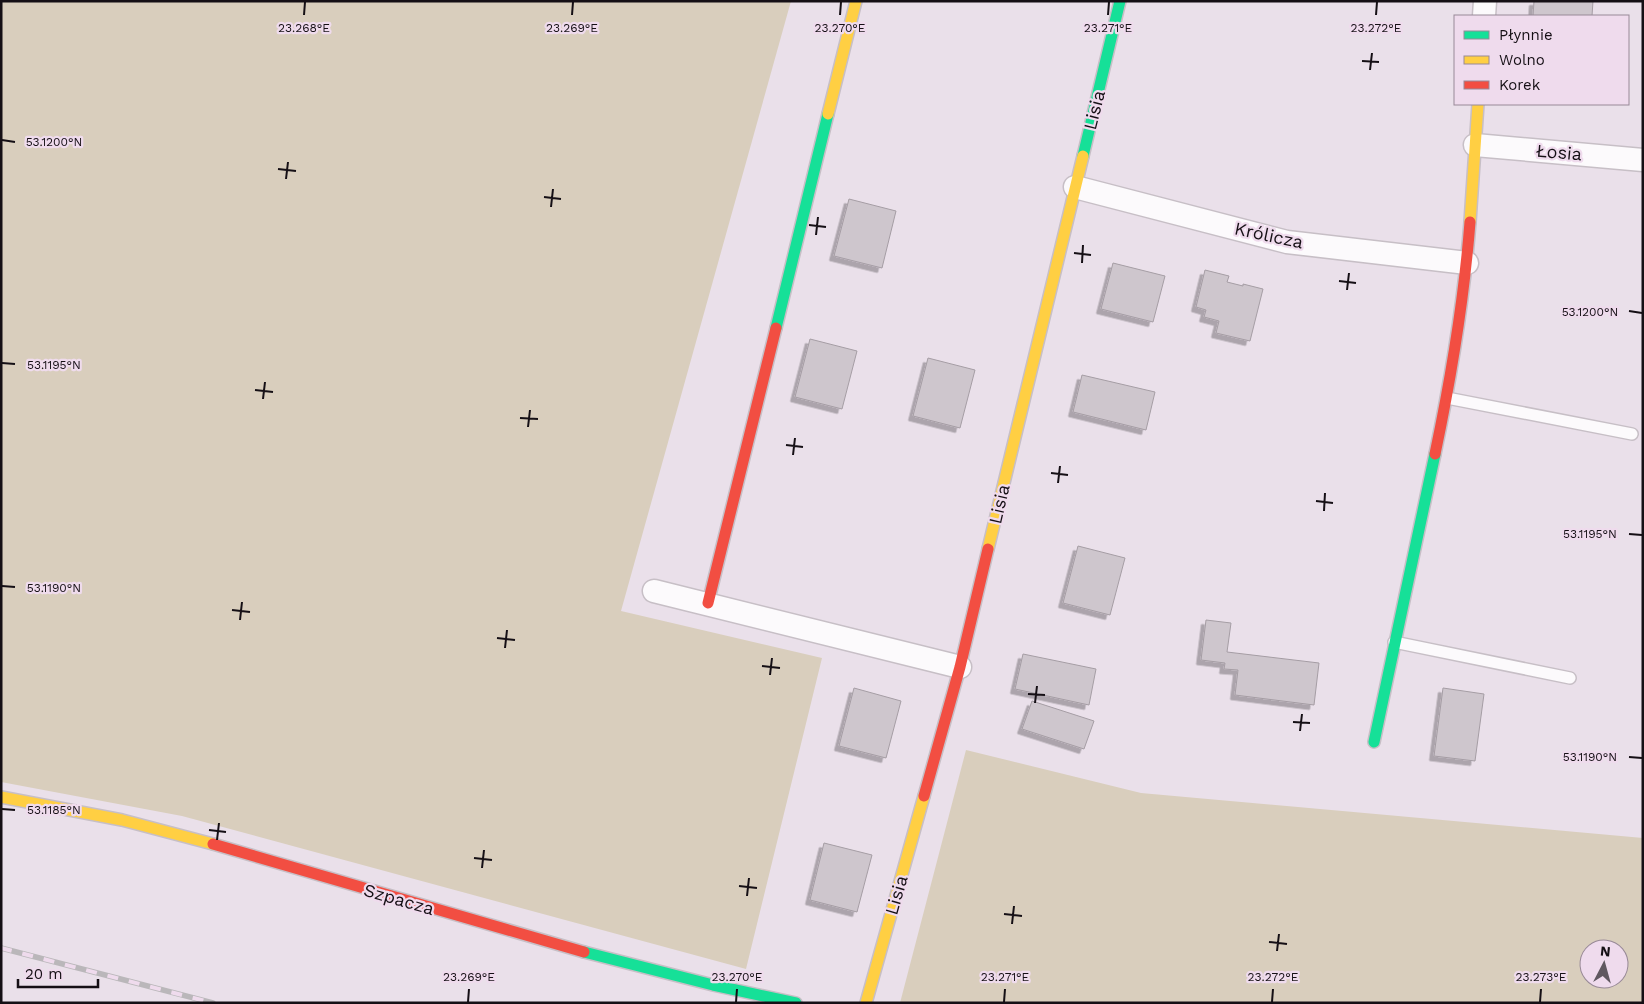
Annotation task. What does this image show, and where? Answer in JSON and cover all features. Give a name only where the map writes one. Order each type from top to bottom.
[{"type":"street","points":[[708,604],[856,1]]},
{"type":"street","name":"Lisia","points":[[866,1003],[960,667],[1120,1]]},
{"type":"street","points":[[1484,15],[1485,1]]},
{"type":"street","points":[[1374,742],[1447,398],[1467,263],[1478,105]]},
{"type":"street","name":"Łosia","points":[[1475,145],[1643,160]]},
{"type":"street","name":"Królicza","points":[[1075,187],[1287,242],[1467,263]]},
{"type":"street","points":[[654,591],[960,667]]},
{"type":"street","name":"Szpacza","points":[[1,797],[137,824],[574,949],[746,993],[796,1003]]},
{"type":"lane","points":[[1447,398],[1632,434]]},
{"type":"lane","points":[[1394,642],[1570,678]]},
{"type":"shaded area","points":[[1,1],[791,1],[621,611],[822,658],[746,969],[182,816],[1,782]]},
{"type":"shaded area","points":[[966,750],[1141,793],[1643,838],[1643,1003],[900,1003]]},
{"type":"building","points":[[1534,1],[1593,1],[1592,15],[1533,15]]},
{"type":"building","points":[[849,199],[896,211],[882,268],[834,256]]},
{"type":"building","points":[[1113,263],[1165,276],[1153,322],[1101,309]]},
{"type":"building","points":[[1205,270],[1229,276],[1227,282],[1263,289],[1250,341],[1216,333],[1219,321],[1204,317],[1206,310],[1196,307]]},
{"type":"building","points":[[810,339],[857,351],[842,409],[795,397]]},
{"type":"building","points":[[928,358],[975,370],[960,428],[913,416]]},
{"type":"building","points":[[1082,375],[1155,392],[1146,430],[1073,412]]},
{"type":"building","points":[[1078,546],[1125,558],[1110,615],[1063,603]]},
{"type":"building","points":[[1206,620],[1231,623],[1227,652],[1319,663],[1314,705],[1235,695],[1238,670],[1224,669],[1225,663],[1201,660]]},
{"type":"building","points":[[1023,654],[1096,669],[1089,705],[1015,689]]},
{"type":"building","points":[[854,688],[901,701],[886,758],[839,746]]},
{"type":"building","points":[[1443,688],[1484,694],[1475,761],[1434,756]]},
{"type":"building","points":[[1032,701],[1094,721],[1084,749],[1022,729]]},
{"type":"building","points":[[824,843],[872,855],[857,912],[810,900]]},
{"type":"railway","points":[[1,948],[213,1003]]},
{"type":"traffic: fast","points":[[1083,156],[1120,1]]},
{"type":"traffic: fast","points":[[776,328],[828,114]]},
{"type":"traffic: fast","points":[[1374,742],[1435,454]]},
{"type":"traffic: fast","points":[[584,952],[713,985],[796,1003]]},
{"type":"traffic: slow","points":[[828,114],[856,1]]},
{"type":"traffic: slow","points":[[1470,222],[1478,105]]},
{"type":"traffic: slow","points":[[988,549],[1083,156]]},
{"type":"traffic: slow","points":[[866,1003],[924,796]]},
{"type":"traffic: slow","points":[[1,797],[122,820],[213,844]]},
{"type":"traffic: jam","points":[[1435,454],[1456,339],[1470,222]]},
{"type":"traffic: jam","points":[[708,603],[776,328]]},
{"type":"traffic: jam","points":[[924,796],[960,667],[988,549]]},
{"type":"traffic: jam","points":[[213,844],[584,952]]}]
